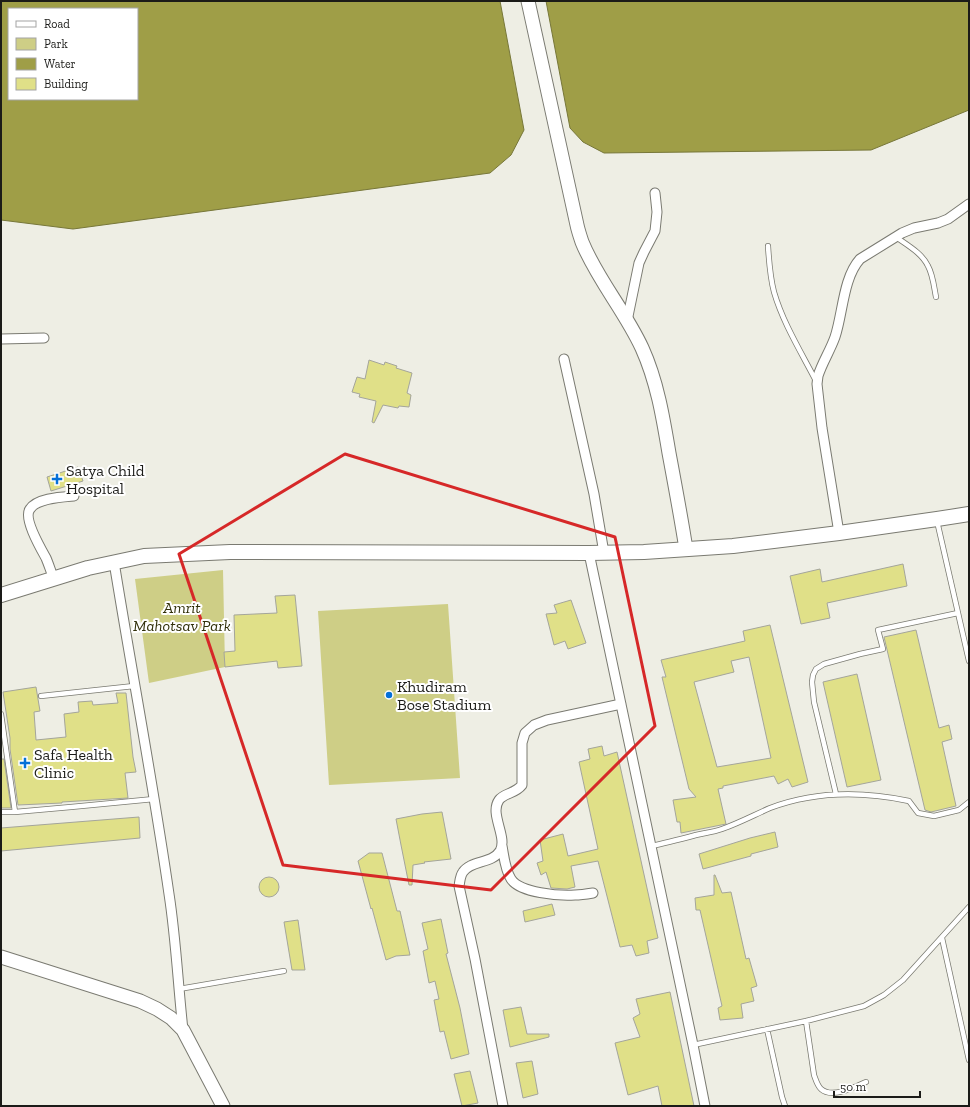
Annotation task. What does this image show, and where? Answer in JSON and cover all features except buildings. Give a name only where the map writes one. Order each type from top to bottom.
[{"type":"main road","points":[[1,595],[88,568],[144,556],[230,552],[604,553],[686,549],[733,546],[839,533],[969,514]]},
{"type":"street","points":[[528,1],[576,225],[591,260],[642,348],[656,389],[662,413],[686,549]]},
{"type":"street","points":[[627,321],[639,263],[655,232],[657,212],[655,193]]},
{"type":"street","points":[[839,533],[822,428],[817,384],[820,368],[837,330],[851,272],[855,264],[860,259],[902,233],[914,228],[938,223],[948,219],[969,204]]},
{"type":"street","points":[[1,340],[44,338]]},
{"type":"street","points":[[564,358],[594,494],[604,553]]},
{"type":"street","points":[[54,579],[34,534],[28,512],[40,501],[74,496]]},
{"type":"street","points":[[589,553],[705,1106]]},
{"type":"street","points":[[114,562],[171,907],[183,1030]]},
{"type":"street","points":[[593,893],[557,895],[525,889],[516,885],[509,875],[496,810],[500,798],[519,790],[522,785],[522,743],[525,733],[534,725],[547,720],[621,704]]},
{"type":"street","points":[[502,846],[500,852],[494,856],[472,865],[464,871],[460,878],[459,886],[475,959],[503,1106]]},
{"type":"street","points":[[1,957],[140,1001],[171,1018],[183,1030],[223,1106]]},
{"type":"lane","points":[[896,237],[917,252],[926,262],[929,268],[936,297]]},
{"type":"lane","points":[[768,246],[771,277],[779,308],[817,384]]},
{"type":"lane","points":[[937,519],[958,613],[967,644],[969,661]]},
{"type":"lane","points":[[836,794],[814,702],[812,682],[816,669],[833,661],[883,649],[878,630],[958,613]]},
{"type":"lane","points":[[41,696],[134,686]]},
{"type":"lane","points":[[1,714],[15,812]]},
{"type":"lane","points":[[651,846],[721,829],[770,809],[801,799],[822,795],[862,794],[909,801],[918,813],[934,816],[959,810],[969,802]]},
{"type":"lane","points":[[1,812],[154,799]]},
{"type":"lane","points":[[693,1044],[806,1021],[864,1006],[884,995],[903,980],[969,907]]},
{"type":"lane","points":[[942,938],[969,1060]]},
{"type":"lane","points":[[180,989],[284,971]]},
{"type":"lane","points":[[806,1021],[814,1075],[816,1083],[820,1088],[825,1092],[843,1092],[866,1082]]},
{"type":"lane","points":[[767,1029],[785,1106]]},
{"type":"highlighted area","points":[[345,454],[615,537],[655,726],[491,890],[283,865],[179,554]]},
{"type":"green space","name":"Amrit Mahotsav Park","points":[[223,570],[225,667],[149,683],[135,579]]},
{"type":"green space","name":"Khudiram Bose Stadium","points":[[448,604],[460,778],[329,785],[318,611]]},
{"type":"water","points":[[1,1],[500,1],[524,130],[511,155],[490,173],[73,229],[1,220]]},
{"type":"water","points":[[546,1],[969,1],[969,110],[871,150],[604,153],[583,142],[570,128]]},
{"type":"place","name":"Satya Child Hospital","points":[[57,479]]},
{"type":"place","name":"Khudiram Bose Stadium","points":[[389,695]]},
{"type":"place","name":"Safa Health Clinic","points":[[25,763]]}]
